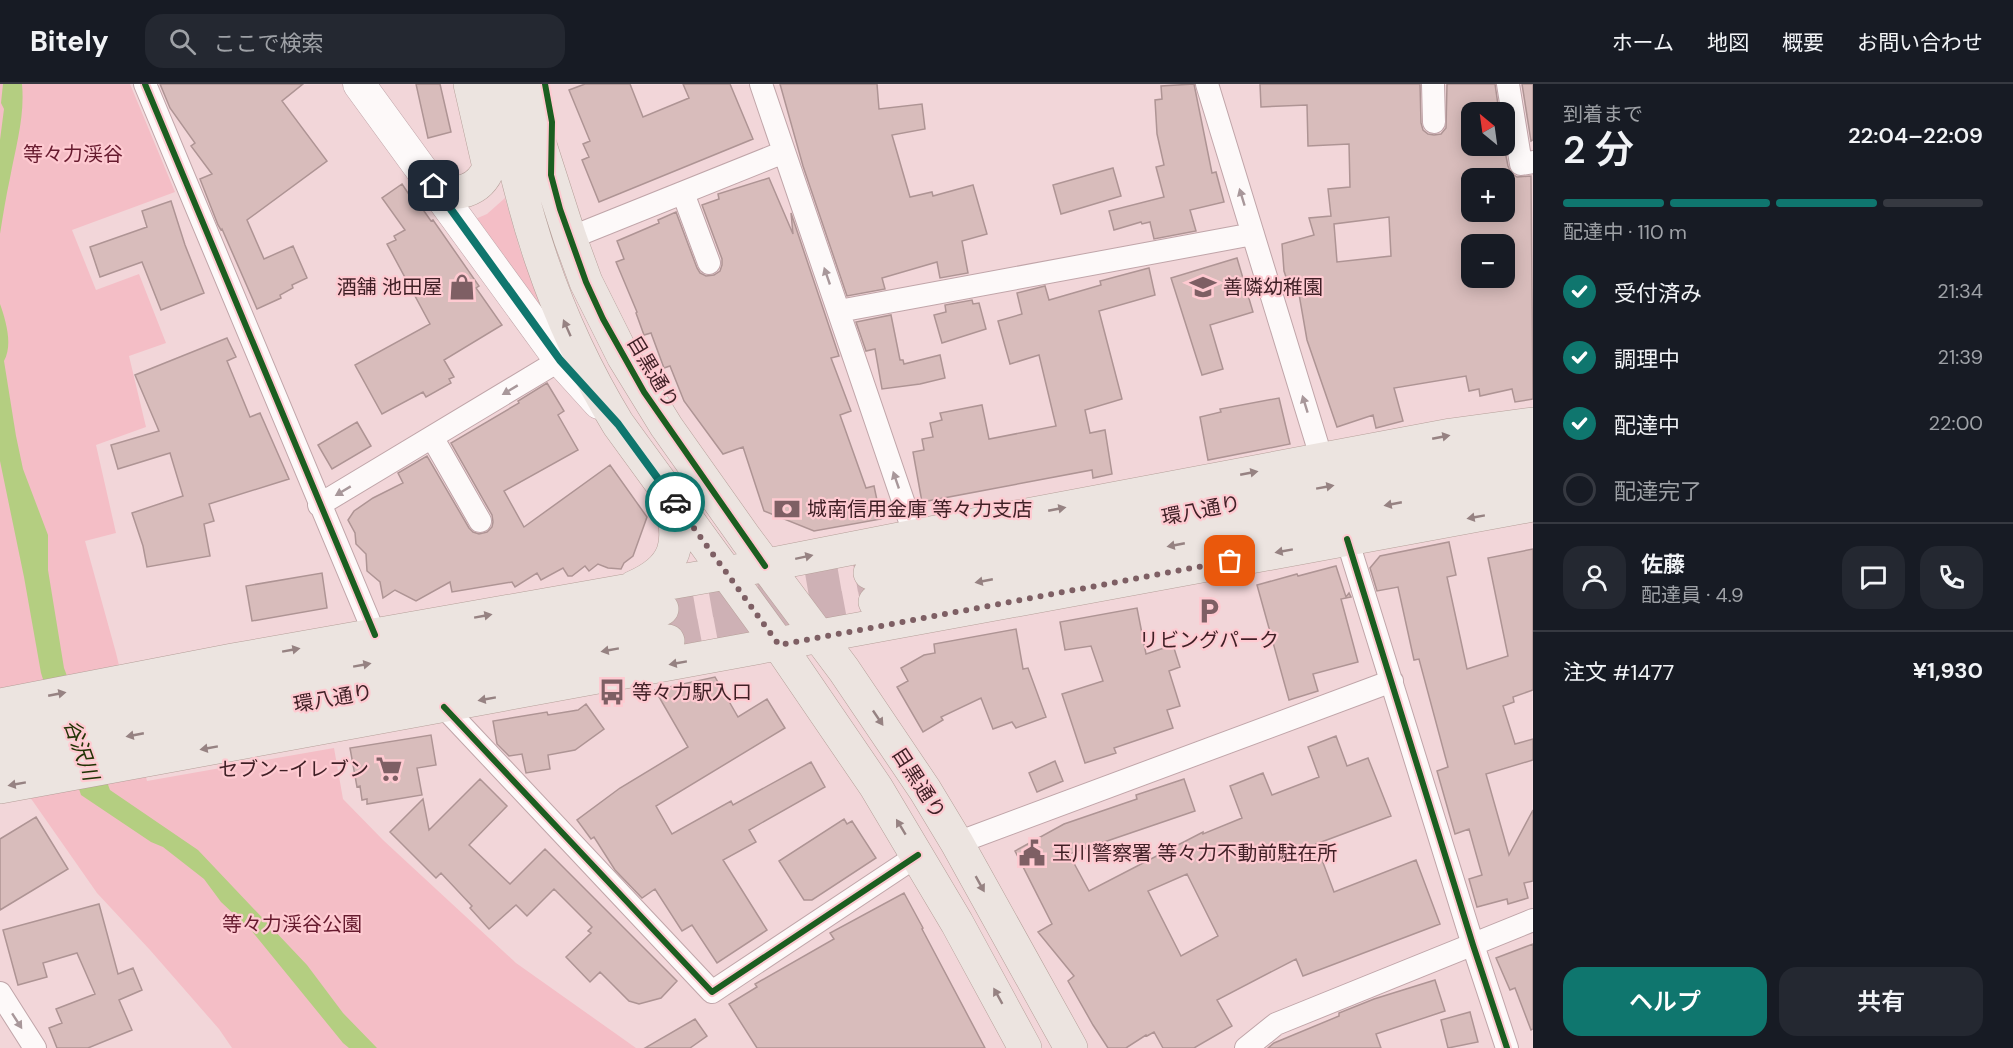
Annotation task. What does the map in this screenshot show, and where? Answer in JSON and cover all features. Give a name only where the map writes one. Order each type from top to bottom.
[{"type":"main road","name":"目黒通り","points":[[470,84],[496,130],[556,302],[587,370],[618,424],[779,645],[876,786],[918,855],[1025,1048]]},
{"type":"main road","name":"目黒通り","points":[[526,84],[534,126],[586,282],[603,319],[644,392],[765,566],[874,713],[957,843],[1071,1048]]},
{"type":"main road","points":[[545,84],[552,122],[551,175]]},
{"type":"main road","points":[[434,186],[450,192],[469,191],[483,180],[496,130]]},
{"type":"main road","points":[[0,787],[249,699],[375,635],[765,566],[1451,435],[1533,424]]},
{"type":"main road","name":"環八通り","points":[[1533,449],[873,588],[1533,478]]},
{"type":"main road","points":[[625,591],[654,575],[674,553],[677,524],[668,492]]},
{"type":"main road","points":[[0,705],[249,699],[444,706],[1533,505]]},
{"type":"main road","name":"環八通り","points":[[0,761],[249,699],[394,659],[662,609]]},
{"type":"main road","name":"環八通り","points":[[0,728],[249,699],[668,641]]},
{"type":"street","points":[[145,84],[375,635]]},
{"type":"street","points":[[359,84],[560,360],[618,424]]},
{"type":"street","points":[[761,84],[915,536]]},
{"type":"street","points":[[1207,84],[1322,460]]},
{"type":"street","points":[[1433,84],[1434,122]]},
{"type":"street","points":[[1508,84],[1521,164],[1533,162]]},
{"type":"street","points":[[570,238],[784,152]]},
{"type":"street","points":[[683,193],[709,263]]},
{"type":"street","points":[[839,312],[1253,234]]},
{"type":"street","points":[[320,505],[560,360]]},
{"type":"street","points":[[432,437],[480,521]]},
{"type":"street","points":[[1347,539],[1506,1048]]},
{"type":"street","points":[[957,843],[1392,681]]},
{"type":"street","points":[[444,706],[712,992],[918,855]]},
{"type":"street","points":[[1246,1048],[1276,1024],[1533,920]]},
{"type":"street","points":[[0,993],[35,1048]]},
{"type":"green space","name":"等々力渓谷公園","points":[[0,84],[130,84],[175,192],[72,230],[96,290],[139,274],[166,343],[129,356],[146,427],[96,445],[116,533],[85,541],[116,653],[147,781],[334,748],[343,799],[383,840],[516,963],[636,1048],[232,1048],[219,1029],[97,893],[25,790],[0,735]]},
{"type":"green space","points":[[505,198],[520,250],[542,305],[541,309],[473,220],[487,214]]},
{"type":"water","points":[[3,84],[22,84],[23,96],[19,131],[0,234],[0,140],[4,109],[1,103]]},
{"type":"water","name":"谷沢川","points":[[0,304],[8,333],[7,355],[4,361],[16,436],[23,469],[48,535],[48,570],[64,668],[110,790],[198,850],[307,965],[343,1013],[377,1048],[349,1048],[343,1043],[251,930],[221,902],[204,879],[163,847],[151,842],[81,795],[41,673],[0,461]]},
{"type":"building","points":[[160,84],[303,84],[282,101],[327,161],[247,220],[264,259],[293,246],[307,278],[292,285],[293,288],[280,295],[281,298],[257,309],[222,229],[218,225],[200,179],[212,174],[191,146],[195,143],[170,108]]},
{"type":"building","points":[[416,84],[440,84],[451,132],[428,138]]},
{"type":"building","points":[[585,84],[630,84],[643,117],[689,98],[683,84],[730,84],[753,139],[599,202],[582,160],[589,157],[583,144],[590,141],[569,90]]},
{"type":"building","points":[[780,84],[877,84],[879,109],[922,104],[925,129],[892,135],[910,197],[932,192],[933,196],[973,185],[987,234],[962,241],[968,273],[940,278],[937,262],[882,278],[885,289],[847,296],[803,166]]},
{"type":"building","points":[[1194,84],[1212,173],[1216,172],[1224,202],[1190,210],[1196,231],[1154,239],[1150,222],[1142,224],[1141,222],[1114,230],[1109,211],[1164,197],[1156,167],[1164,165],[1157,134],[1155,100],[1162,99],[1161,86]]},
{"type":"building","points":[[1260,84],[1420,84],[1421,123],[1423,130],[1434,135],[1441,134],[1446,128],[1447,84],[1495,84],[1498,102],[1461,102],[1461,156],[1506,156],[1509,168],[1461,168],[1461,222],[1515,222],[1515,176],[1531,176],[1533,399],[1515,402],[1512,389],[1480,396],[1479,389],[1469,391],[1466,376],[1394,388],[1403,421],[1376,428],[1373,415],[1337,427],[1307,340],[1299,294],[1292,295],[1284,271],[1282,244],[1314,235],[1309,218],[1331,216],[1328,189],[1350,187],[1349,144],[1308,146],[1307,105],[1261,107]],"holes":[[[1389,217],[1391,256],[1337,262],[1334,224]]]},
{"type":"building","points":[[1522,84],[1533,84],[1533,140],[1531,141]]},
{"type":"building","points":[[1113,168],[1121,196],[1061,214],[1053,185]]},
{"type":"building","points":[[769,178],[793,234],[791,213],[839,356],[831,358],[851,411],[840,415],[866,488],[874,486],[881,519],[814,531],[764,511],[743,447],[723,454],[684,401],[670,366],[664,368],[651,333],[644,335],[616,262],[624,259],[617,241],[659,223],[658,220],[676,212],[700,273],[706,276],[714,275],[720,271],[722,259],[702,205],[719,199],[718,194]]},
{"type":"building","points":[[402,184],[431,221],[433,220],[479,286],[476,288],[502,325],[444,360],[454,377],[449,379],[451,383],[426,397],[423,392],[382,414],[355,365],[430,324],[387,244],[396,240],[394,236],[405,230],[382,198]]},
{"type":"building","points":[[171,201],[204,293],[161,310],[142,262],[100,277],[90,247],[147,227],[142,211]]},
{"type":"building","points":[[1237,258],[1253,312],[1210,325],[1223,369],[1202,375],[1171,278]]},
{"type":"building","points":[[1149,268],[1155,295],[1099,311],[1122,399],[1085,410],[1090,433],[1105,430],[1112,474],[1093,478],[1092,470],[922,502],[913,452],[924,450],[922,439],[933,437],[930,423],[942,420],[940,413],[982,405],[989,439],[1056,426],[1039,355],[1010,364],[998,321],[1022,314],[1017,293],[1045,286],[1049,300],[1101,285],[1100,281]]},
{"type":"building","points":[[972,300],[973,304],[979,303],[986,329],[942,343],[934,315],[946,312],[945,305]]},
{"type":"building","points":[[891,315],[900,360],[903,360],[904,364],[940,355],[945,378],[882,389],[875,349],[866,351],[856,322]]},
{"type":"building","points":[[227,338],[236,357],[227,361],[250,417],[260,413],[289,479],[209,504],[214,521],[204,524],[210,556],[147,567],[132,513],[183,496],[170,453],[118,469],[111,445],[159,431],[135,375]]},
{"type":"building","points":[[547,383],[564,411],[558,415],[578,450],[504,491],[524,527],[610,465],[647,517],[633,556],[624,563],[621,569],[598,564],[589,571],[585,566],[572,576],[568,576],[563,568],[541,580],[537,573],[515,587],[512,582],[452,592],[450,582],[416,601],[395,590],[383,598],[380,582],[367,571],[366,554],[356,544],[355,533],[348,520],[354,511],[373,498],[403,483],[398,473],[427,456],[469,528],[479,534],[487,532],[492,527],[492,515],[451,443],[519,403],[518,401]]},
{"type":"building","points":[[1279,398],[1290,444],[1208,460],[1200,417],[1221,412],[1220,409]]},
{"type":"building","points":[[357,422],[371,446],[332,469],[318,445]]},
{"type":"building","points":[[1449,542],[1456,575],[1447,577],[1467,669],[1508,656],[1488,558],[1533,549],[1533,690],[1513,697],[1514,702],[1503,706],[1515,744],[1533,739],[1533,760],[1486,774],[1509,855],[1533,810],[1533,881],[1524,883],[1528,898],[1508,904],[1507,899],[1477,907],[1469,879],[1482,875],[1469,829],[1455,834],[1437,771],[1448,767],[1419,659],[1414,660],[1398,587],[1377,591],[1370,568],[1380,556]]},
{"type":"building","points":[[1336,566],[1346,597],[1349,593],[1351,597],[1341,599],[1358,662],[1313,674],[1318,691],[1289,700],[1257,585]]},
{"type":"building","points":[[322,573],[327,608],[252,621],[246,586]]},
{"type":"building","points":[[1137,608],[1146,654],[1173,645],[1180,667],[1169,671],[1180,706],[1167,710],[1173,728],[1114,748],[1116,753],[1085,763],[1062,694],[1103,681],[1091,646],[1065,650],[1060,622]]},
{"type":"building","points":[[1016,629],[1023,669],[1028,668],[1046,717],[1016,728],[1012,722],[993,729],[981,698],[941,717],[943,720],[923,732],[897,687],[908,681],[901,668],[924,655],[935,653],[934,644]]},
{"type":"building","points":[[715,677],[738,717],[767,699],[785,728],[656,806],[672,834],[731,801],[733,805],[811,762],[825,787],[749,830],[756,842],[723,860],[767,930],[717,963],[692,925],[682,931],[655,889],[642,898],[615,870],[594,837],[591,839],[577,820],[620,788],[688,747],[655,690]]},
{"type":"building","points":[[586,704],[604,729],[575,750],[548,755],[550,769],[526,773],[522,754],[509,756],[497,744],[493,721],[547,712],[548,715],[578,710]]},
{"type":"building","name":"セブン-イレブン","points":[[431,735],[436,765],[417,768],[422,795],[367,804],[367,799],[362,800],[360,786],[357,787],[350,748]]},
{"type":"building","points":[[1336,736],[1347,766],[1368,758],[1391,816],[1316,844],[1334,892],[1416,860],[1440,924],[1303,976],[1296,959],[1217,1000],[1232,1026],[1194,1048],[1163,1048],[1154,1032],[1126,1048],[1108,1048],[1068,981],[1074,976],[1038,932],[1052,924],[1015,851],[1064,824],[1137,799],[1136,795],[1184,779],[1195,811],[1069,854],[1089,891],[1203,832],[1203,834],[1242,818],[1230,786],[1263,773],[1272,795],[1319,777],[1308,747]],"holes":[[[1187,874],[1218,936],[1181,956],[1148,891]]]},
{"type":"building","points":[[1055,761],[1063,781],[1037,792],[1029,773]]},
{"type":"building","points":[[480,779],[507,806],[469,845],[510,884],[545,849],[677,981],[661,998],[639,1004],[629,1001],[600,972],[590,982],[566,957],[591,933],[588,931],[592,927],[554,889],[527,916],[516,905],[489,929],[470,908],[472,906],[441,873],[436,878],[390,832],[423,799],[429,830]]},
{"type":"building","points":[[36,817],[68,869],[0,910],[0,839]]},
{"type":"building","points":[[844,819],[847,824],[852,821],[876,858],[812,900],[804,900],[779,861]]},
{"type":"building","points":[[904,893],[985,1048],[757,1048],[729,1004],[757,987],[755,984],[834,939],[830,933]]},
{"type":"building","points":[[99,904],[118,974],[133,968],[142,990],[119,1000],[132,1030],[88,1048],[57,1048],[49,1028],[62,1023],[56,1009],[95,994],[77,953],[43,963],[47,977],[18,985],[3,930]]},
{"type":"building","points":[[1533,944],[1533,1029],[1531,1030],[1515,988],[1510,990],[1496,958]]},
{"type":"building","points":[[1435,980],[1445,1011],[1376,1034],[1381,1048],[1268,1048],[1274,1043],[1339,1016],[1339,1013],[1374,999]]},
{"type":"building","points":[[1470,1012],[1478,1042],[1448,1048],[1441,1020]]},
{"type":"building","points":[[695,1019],[707,1036],[690,1048],[645,1048]]},
{"type":"tunnel","points":[[662,609],[870,573]]},
{"type":"tunnel","points":[[668,641],[875,602]]},
{"type":"cycle path","points":[[145,84],[375,635]]},
{"type":"cycle path","points":[[545,84],[552,122],[551,175],[560,209],[586,282],[603,319],[644,392],[765,566]]},
{"type":"cycle path","points":[[1347,539],[1507,1048]]},
{"type":"cycle path","points":[[444,707],[712,992],[918,855]]},
{"type":"way so far","points":[[675,502],[779,645],[1230,561]]},
{"type":"place","name":"酒舗 池田屋","points":[[462,287]]},
{"type":"place","name":"善隣幼稚園","points":[[1203,287]]},
{"type":"place","name":"城南信用金庫 等々力支店","points":[[787,509]]},
{"type":"place","name":"リビングパーク","points":[[1209,611]]},
{"type":"place","name":"等々力駅入口","points":[[612,692]]},
{"type":"place","name":"セブン-イレブン","points":[[389,769]]},
{"type":"place","name":"玉川警察署 等々力不動前駐在所","points":[[1032,853]]},
{"type":"route","points":[[434,186],[560,360],[618,424],[675,502]]},
{"type":"park label","name":"等々力渓谷","points":[[73,154]]}]
